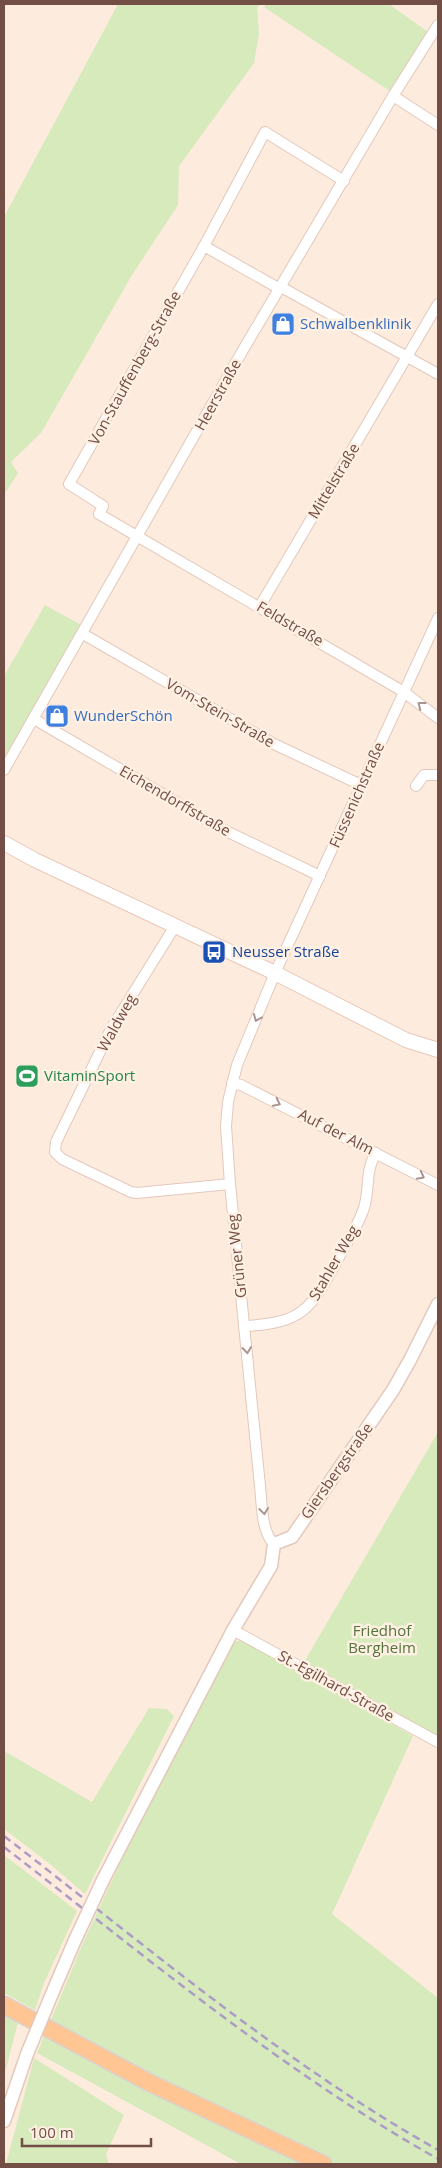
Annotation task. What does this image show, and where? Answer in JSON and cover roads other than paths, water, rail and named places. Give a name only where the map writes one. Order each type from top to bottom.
[{"type":"main road","points":[[4,843],[35,860],[276,973],[406,1040],[438,1050]]},
{"type":"main road","points":[[4,2005],[164,2091],[323,2164]]},
{"type":"street","name":"Heerstraße","points":[[4,770],[83,634],[136,537],[393,96],[438,24]]},
{"type":"street","points":[[393,96],[438,125]]},
{"type":"street","points":[[344,181],[265,132],[204,246],[438,374]]},
{"type":"street","name":"Von-Stauffenberg-Straße","points":[[136,537],[99,514],[103,506],[69,484],[204,246]]},
{"type":"street","name":"Mittelstraße","points":[[260,606],[438,304]]},
{"type":"street","name":"Feldstraße","points":[[136,537],[260,606],[404,692],[438,718]]},
{"type":"street","name":"Füssenichstraße","points":[[276,973],[438,618]]},
{"type":"street","name":"Vom-Stein-Straße","points":[[83,634],[274,744],[361,785]]},
{"type":"street","name":"Eichendorffstraße","points":[[34,719],[226,831],[320,876]]},
{"type":"street","points":[[416,786],[424,776],[438,774]]},
{"type":"street","name":"Waldweg","points":[[175,926],[111,1029],[56,1142],[55,1152],[62,1159],[131,1192],[230,1184]]},
{"type":"street","name":"Grüner Weg","points":[[274,1544],[270,1540],[266,1527],[244,1326],[226,1126],[232,1084],[238,1065],[276,973]]},
{"type":"street","name":"Auf der Alm","points":[[232,1084],[241,1085],[438,1185]]},
{"type":"street","name":"Stahler Weg","points":[[244,1326],[286,1321],[301,1313],[313,1302],[358,1223],[369,1185],[369,1164],[376,1153]]},
{"type":"street","name":"Giersbergstraße","points":[[274,1544],[292,1537],[393,1390],[438,1304]]},
{"type":"street","points":[[4,2121],[27,2054],[75,1940],[103,1880],[233,1630],[271,1566],[274,1544]]},
{"type":"street","name":"St.-Egilhard-Straße","points":[[233,1630],[438,1742]]},
{"type":"railway","points":[[4,1836],[269,2041],[380,2116],[438,2150]]},
{"type":"railway","points":[[4,1847],[215,2011],[269,2050],[380,2125],[438,2159]]},
{"type":"place","name":"Schwalbenklinik","points":[[283,324]]},
{"type":"place","name":"WunderSchön","points":[[57,716]]},
{"type":"place","name":"Neusser Straße","points":[[214,952]]},
{"type":"place","name":"VitaminSport","points":[[27,1076]]},
{"type":"park label","name":"Friedhof Bergheim","points":[[382,1640]]}]
